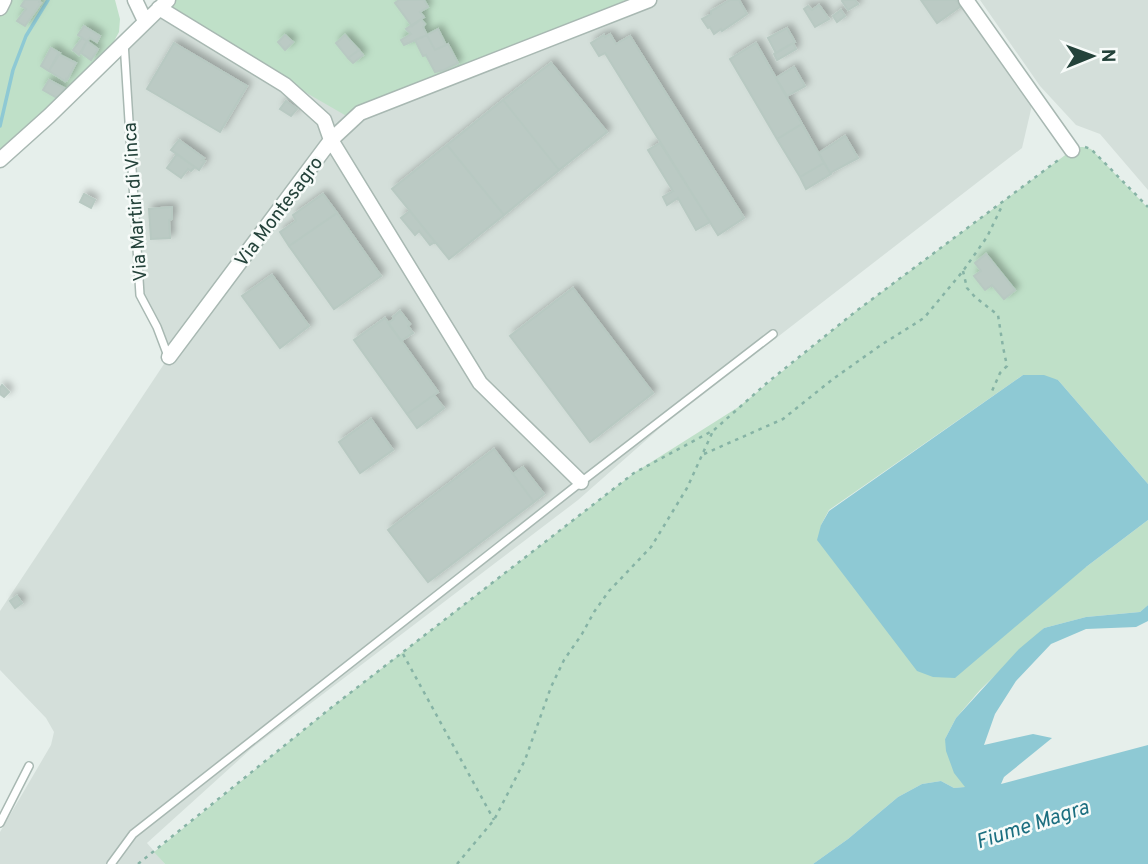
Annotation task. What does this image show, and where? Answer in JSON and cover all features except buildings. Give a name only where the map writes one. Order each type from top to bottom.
[{"type":"street","points":[[0,8],[4,0]]},
{"type":"street","points":[[135,0],[145,21]]},
{"type":"street","points":[[581,482],[480,383],[331,139],[360,113],[649,0]]},
{"type":"street","points":[[966,0],[1072,150]]},
{"type":"street","points":[[0,160],[164,4]]},
{"type":"street","name":"Via Montesagro","points":[[164,4],[285,85],[324,121],[331,139],[169,358]]},
{"type":"lane","name":"Via Martiri di Vinca","points":[[124,41],[140,295],[169,358]]},
{"type":"lane","points":[[111,864],[133,834],[773,334]]},
{"type":"lane","points":[[0,823],[29,766]]},
{"type":"path","points":[[138,864],[332,707],[634,472],[714,430],[768,382],[855,312],[1072,150],[1083,147],[1091,149],[1148,207]]},
{"type":"path","points":[[704,454],[783,419],[833,379],[924,318],[987,237],[1004,201]]},
{"type":"path","points":[[963,271],[967,288],[998,315],[1007,366],[1000,373],[992,391]]},
{"type":"path","points":[[457,864],[494,820],[525,760],[551,687],[564,660],[609,591],[651,547],[687,488],[714,430]]},
{"type":"path","points":[[402,653],[494,820]]},
{"type":"shaded area","points":[[643,0],[963,0],[1033,101],[1022,148],[661,427],[578,500],[252,748],[147,843],[165,864],[0,864],[0,832],[51,745],[54,732],[46,718],[0,670],[0,611],[168,358],[140,295],[124,41],[159,8]]},
{"type":"shaded area","points":[[980,0],[1148,0],[1148,190],[1100,134],[1076,125],[1040,86]]},
{"type":"green space","points":[[8,0],[115,0],[120,19],[119,32],[112,45],[69,90],[0,154],[0,15]]},
{"type":"green space","points":[[169,0],[643,0],[357,122],[159,8]]},
{"type":"green space","points":[[1078,147],[1091,149],[1148,208],[1148,484],[1058,380],[1023,375],[829,510],[821,525],[1086,567],[1148,520],[1148,605],[1140,612],[1086,617],[1044,628],[980,690],[956,718],[945,739],[966,787],[954,788],[941,781],[922,784],[898,797],[813,864],[165,864],[154,852],[332,707],[634,473],[740,406],[855,312]],"holes":[[[986,254],[1015,290],[1004,299],[992,285],[985,290],[974,276],[981,271],[975,263]]]},
{"type":"water","points":[[1023,375],[1044,375],[1058,380],[1148,484],[1148,520],[1086,567],[955,678],[933,677],[917,671],[817,540],[821,525],[829,511]]},
{"type":"water","name":"Fiume Magra","points":[[1148,605],[1148,621],[1136,627],[1086,629],[1051,644],[1016,681],[995,714],[984,745],[1033,734],[1052,738],[1004,777],[1001,784],[1148,745],[1148,864],[813,864],[898,797],[922,784],[941,781],[954,788],[965,787],[954,773],[946,751],[945,739],[956,718],[1019,649],[1044,628],[1086,617],[1140,612]]},
{"type":"waterway","points":[[0,126],[13,70],[26,36],[48,0]]}]
